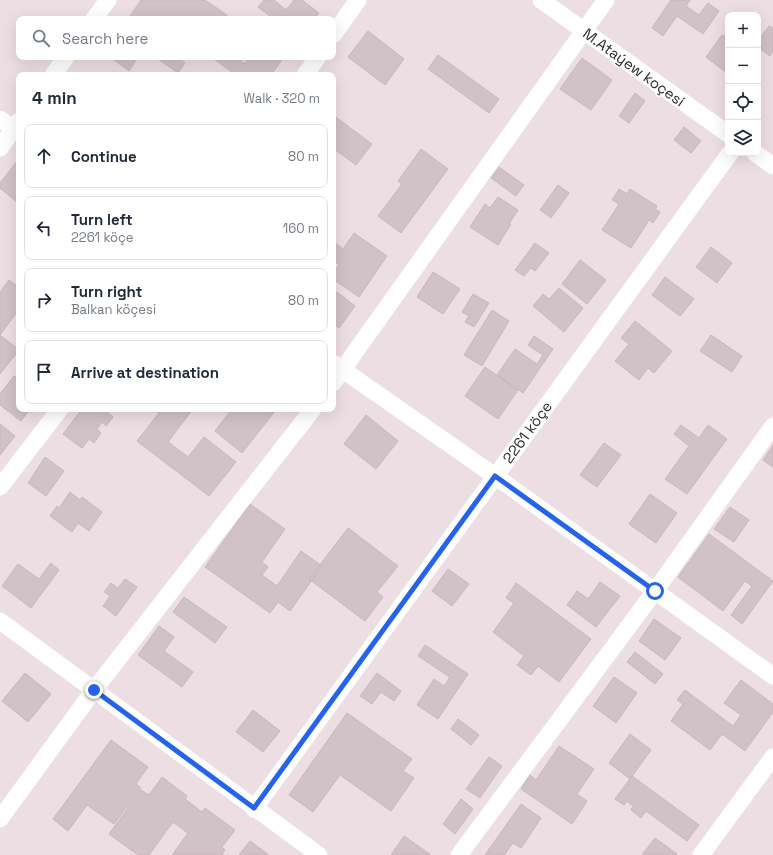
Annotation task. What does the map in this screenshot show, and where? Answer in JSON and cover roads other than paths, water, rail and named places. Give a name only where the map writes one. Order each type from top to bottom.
[{"type":"street","points":[[96,16],[108,0]]},
{"type":"street","points":[[336,31],[358,0]]},
{"type":"street","name":"M.Ataýew koçesi","points":[[541,0],[725,132]]},
{"type":"street","points":[[606,0],[336,372],[495,476],[773,676]]},
{"type":"street","points":[[55,72],[64,60]]},
{"type":"street","points":[[307,72],[316,60]]},
{"type":"street","points":[[0,148],[13,125]]},
{"type":"street","name":"2261 köçe","points":[[254,808],[728,156]]},
{"type":"street","points":[[759,156],[773,166]]},
{"type":"street","points":[[0,487],[58,412]]},
{"type":"street","points":[[0,819],[94,690],[311,412]]},
{"type":"street","points":[[459,855],[655,591],[773,426]]},
{"type":"street","points":[[0,621],[319,855]]},
{"type":"street","points":[[701,855],[773,757]]}]
